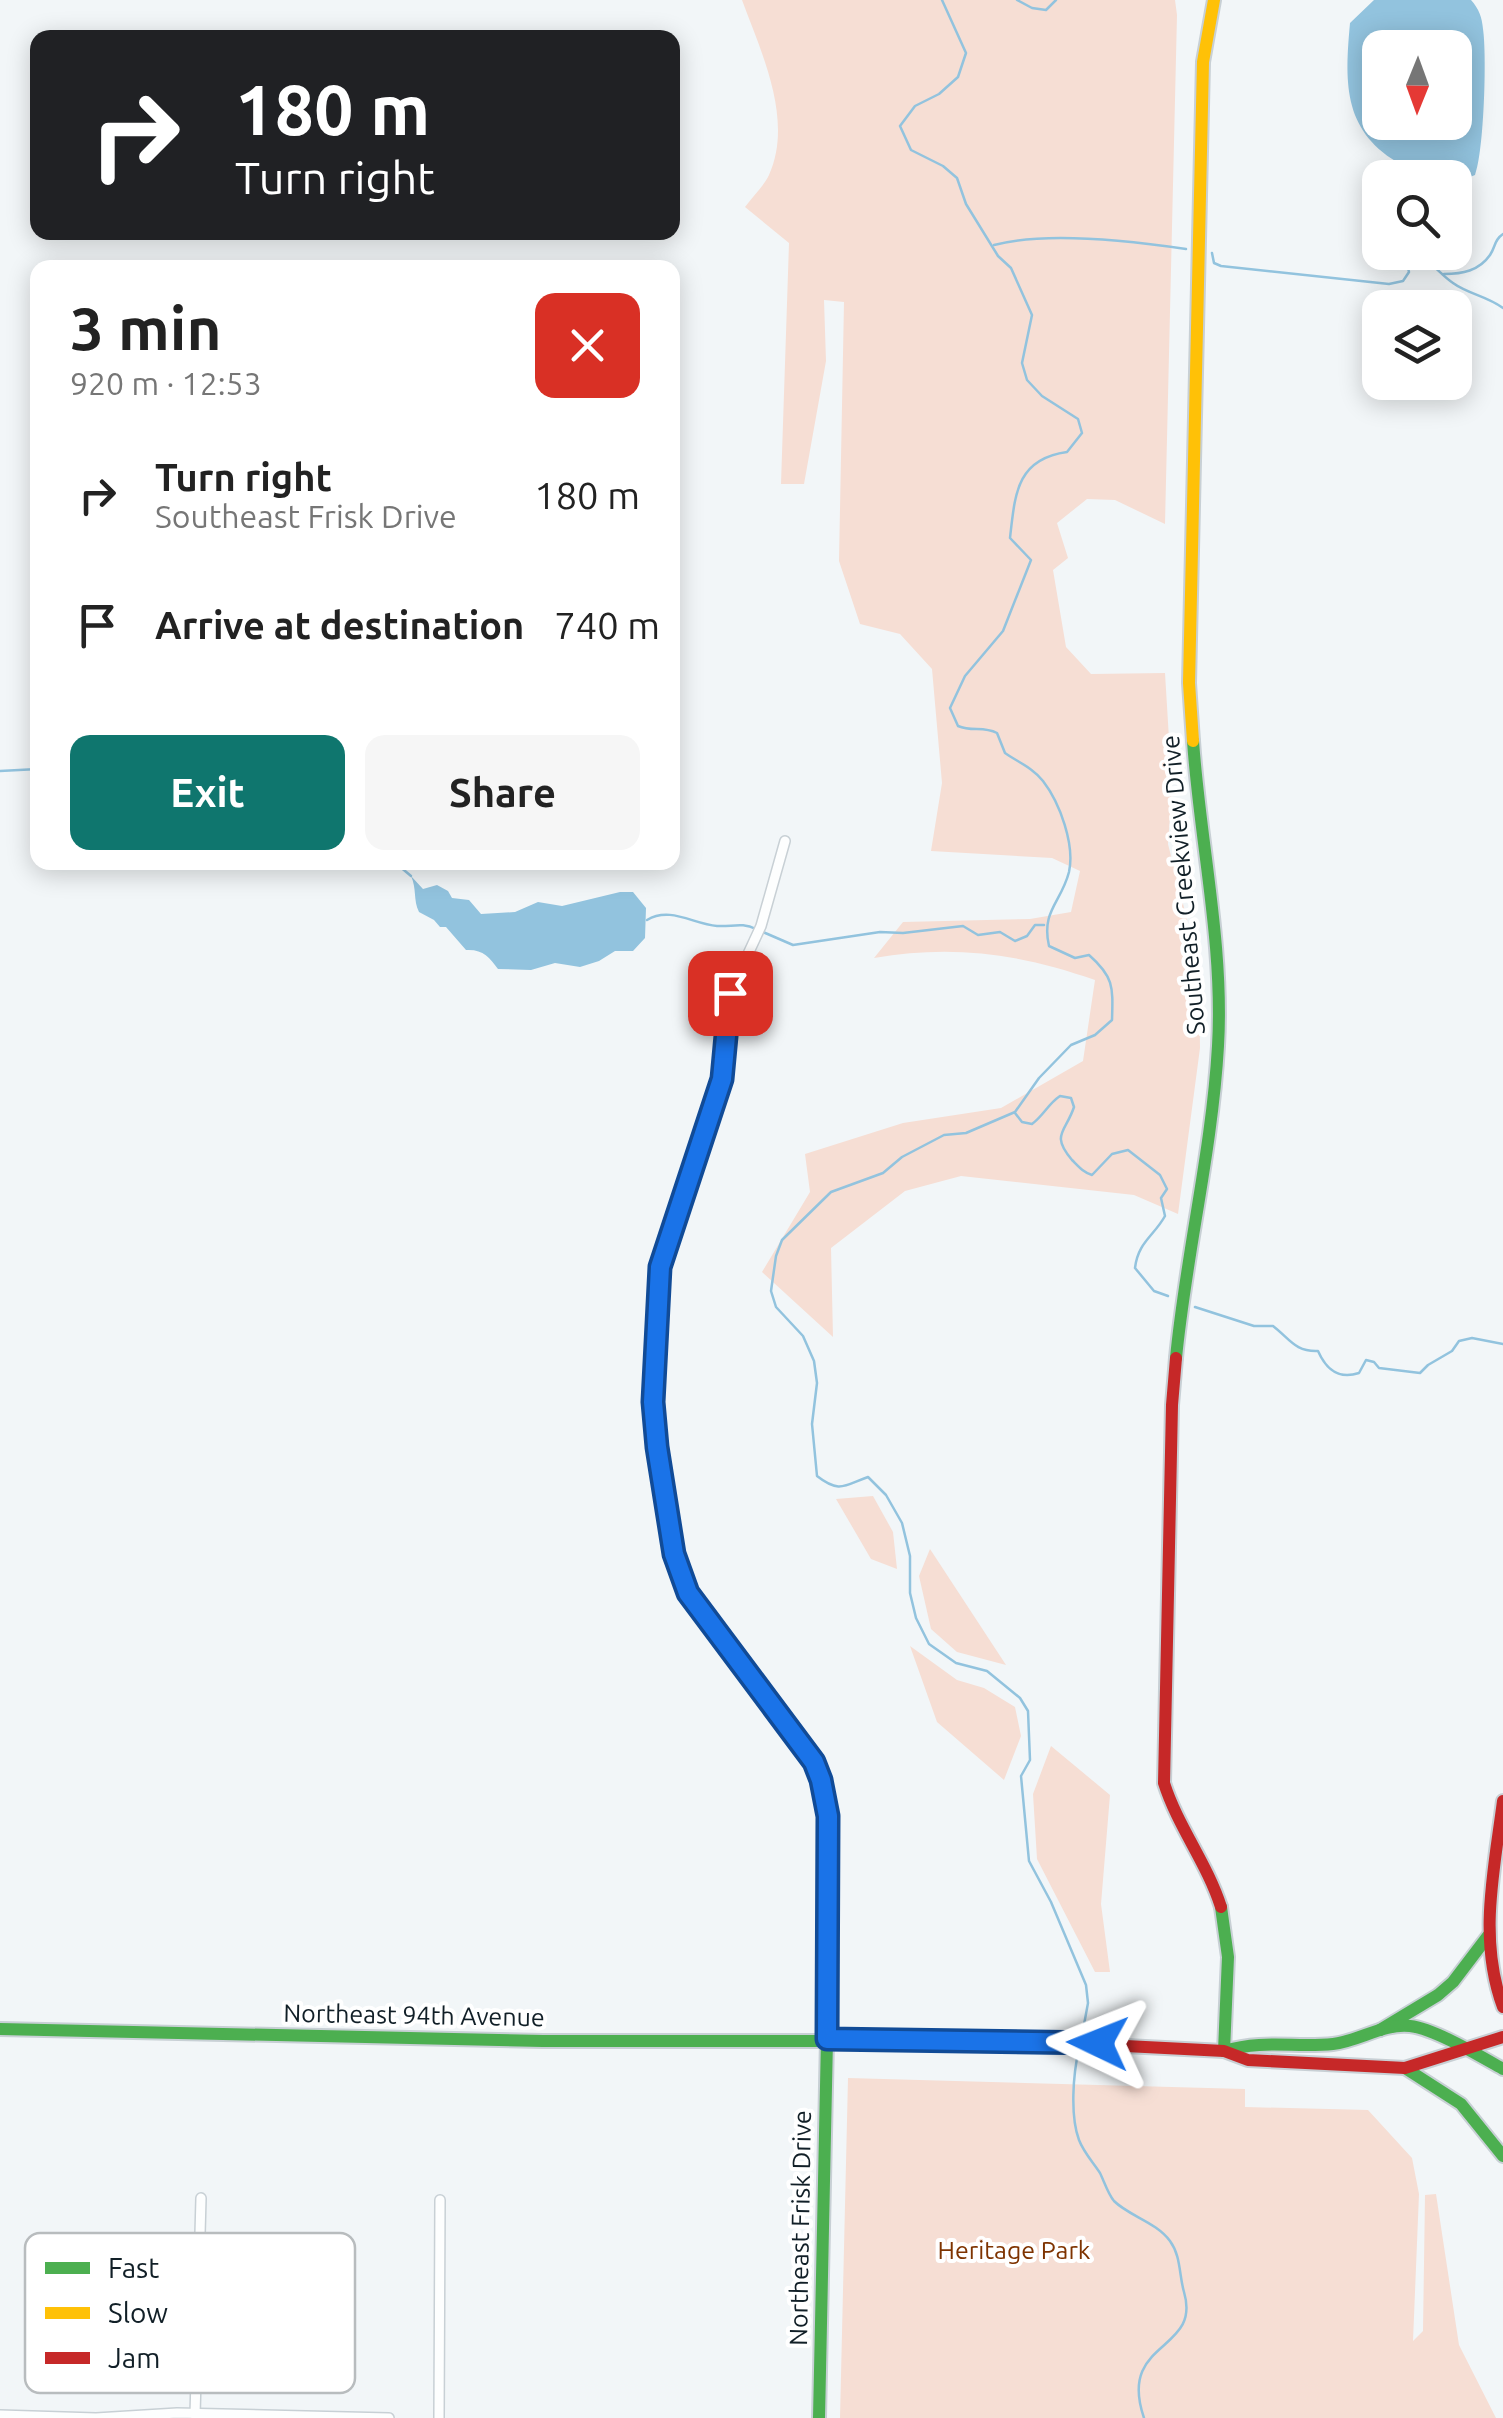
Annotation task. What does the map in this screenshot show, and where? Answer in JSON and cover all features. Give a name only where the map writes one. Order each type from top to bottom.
[{"type":"main road","name":"Southeast Creekview Drive","points":[[1214,0],[1203,62],[1190,683],[1196,785],[1218,975],[1218,1044],[1212,1113],[1180,1317],[1172,1405],[1164,1782],[1168,1800],[1214,1888],[1224,1917],[1224,2051]]},
{"type":"main road","points":[[1503,1801],[1488,1936],[1495,1990],[1503,2007]]},
{"type":"main road","points":[[1380,2030],[1438,1996],[1488,1936]]},
{"type":"main road","points":[[1224,2051],[1252,2043],[1334,2044],[1380,2030],[1410,2026],[1466,2048],[1503,2069]]},
{"type":"main road","name":"Northeast 94th Avenue","points":[[0,2029],[543,2041],[1027,2041],[1224,2051]]},
{"type":"main road","points":[[1224,2051],[1248,2060],[1404,2068],[1503,2037]]},
{"type":"main road","name":"Northeast Frisk Drive","points":[[819,2418],[827,2039]]},
{"type":"main road","points":[[1404,2068],[1452,2093],[1476,2116],[1503,2156]]},
{"type":"street","points":[[785,841],[760,926],[730,993],[722,1079],[660,1267],[653,1402],[663,1491],[680,1574],[688,1593],[787,1723],[814,1762],[821,1780],[828,1816],[827,2039]]},
{"type":"street","points":[[200,2233],[201,2198]]},
{"type":"street","points":[[439,2418],[440,2200]]},
{"type":"street","points":[[0,2415],[389,2418]]},
{"type":"green space","points":[[742,0],[1175,0],[1177,15],[1165,524],[1115,500],[1087,499],[1057,523],[1068,558],[1053,570],[1066,647],[1091,674],[1165,673],[1172,788],[1168,844],[1199,967],[1200,1048],[1178,1214],[1134,1195],[961,1176],[905,1191],[831,1248],[833,1337],[762,1272],[810,1192],[805,1154],[903,1123],[1001,1108],[1083,1061],[1095,980],[986,954],[931,952],[874,958],[903,922],[1030,919],[1071,912],[1080,871],[1052,858],[931,851],[942,783],[932,669],[900,634],[860,624],[839,561],[844,302],[824,300],[826,361],[804,484],[781,484],[789,243],[745,207],[769,175],[778,131],[772,86]]},
{"type":"green space","points":[[873,1496],[893,1532],[897,1569],[871,1559],[836,1499]]},
{"type":"green space","points":[[930,1549],[1006,1665],[957,1652],[931,1629],[919,1576]]},
{"type":"green space","points":[[910,1646],[957,1680],[984,1688],[1015,1707],[1021,1736],[1004,1780],[937,1722]]},
{"type":"green space","points":[[1051,1746],[1110,1795],[1101,1904],[1110,1972],[1095,1972],[1037,1859],[1033,1794]]},
{"type":"green space","name":"Heritage Park","points":[[848,2078],[1245,2089],[1245,2107],[1368,2110],[1412,2158],[1419,2194],[1413,2341],[1423,2331],[1425,2195],[1436,2194],[1459,2345],[1496,2418],[840,2418]]},
{"type":"water","points":[[1374,0],[1471,0],[1482,21],[1485,60],[1483,126],[1475,175],[1472,176],[1472,160],[1394,160],[1371,140],[1472,140],[1472,30],[1362,30],[1362,127],[1351,102],[1350,23]]},
{"type":"water","points":[[411,876],[423,889],[437,885],[452,898],[469,900],[481,914],[515,912],[538,902],[562,906],[633,892],[646,908],[645,938],[633,951],[615,951],[580,967],[555,963],[531,970],[498,969],[485,955],[466,950],[446,927],[419,912]]},
{"type":"waterway","points":[[942,0],[966,53],[958,77],[939,94],[915,106],[900,126],[911,150],[957,178],[966,204],[998,256],[1011,268],[1032,315],[1022,363],[1027,380],[1042,396],[1078,419],[1082,433],[1067,452],[1037,462],[1021,482],[1010,538],[1031,560],[1003,631],[965,676],[950,708],[958,726],[997,733],[1005,753],[1039,776],[1055,801],[1065,825],[1070,861],[1066,883],[1050,915],[1049,946],[1075,958],[1089,955],[1103,970],[1112,991],[1112,1020],[1095,1035],[1071,1045],[1039,1078],[1015,1112],[966,1133],[944,1135],[902,1157],[883,1173],[831,1192],[782,1240],[771,1291],[776,1307],[803,1336],[814,1361],[817,1383],[812,1424],[817,1476],[837,1486],[868,1477],[886,1495],[902,1523],[910,1556],[910,1593],[916,1618],[929,1644],[956,1663],[987,1671],[1020,1698],[1028,1711],[1030,1760],[1021,1776],[1029,1861],[1086,1985],[1088,2003],[1081,2041]]},
{"type":"waterway","points":[[1017,0],[1046,10],[1056,0]]},
{"type":"waterway","points":[[1444,274],[1481,265],[1503,234]]},
{"type":"waterway","points":[[994,245],[1063,238],[1186,249]]},
{"type":"waterway","points":[[1212,253],[1214,263],[1221,266],[1389,284],[1403,281],[1409,272],[1406,260],[1421,260],[1459,287],[1503,308]]},
{"type":"waterway","points":[[0,771],[30,769]]},
{"type":"waterway","points":[[404,870],[411,876]]},
{"type":"waterway","points":[[647,920],[673,915],[708,925],[756,929]]},
{"type":"waterway","points":[[763,932],[793,945],[880,932],[963,926],[978,935],[1000,932],[1015,941],[1027,936],[1035,925],[1044,925]]},
{"type":"waterway","points":[[1015,1113],[1022,1122],[1032,1124],[1060,1096],[1071,1098],[1074,1107],[1061,1138],[1065,1151],[1081,1169],[1092,1175],[1112,1154],[1128,1150],[1160,1175],[1167,1189],[1161,1198],[1165,1216],[1143,1245],[1135,1268],[1154,1291],[1168,1296]]},
{"type":"waterway","points":[[1195,1307],[1254,1326],[1273,1326],[1298,1347],[1318,1351],[1329,1368],[1345,1375],[1359,1373],[1366,1360],[1379,1368],[1420,1373],[1452,1351],[1459,1341],[1472,1338],[1503,1344]]},
{"type":"waterway","points":[[1079,2049],[1073,2095],[1079,2140],[1114,2201],[1170,2241],[1184,2292],[1186,2312],[1182,2326],[1141,2374],[1139,2392],[1144,2418]]},
{"type":"traffic: fast","points":[[1176,1358],[1218,1046],[1215,932],[1193,741]]},
{"type":"traffic: fast","points":[[1221,1907],[1228,1957],[1224,2051]]},
{"type":"traffic: fast","points":[[1380,2030],[1453,1982],[1488,1936]]},
{"type":"traffic: fast","points":[[1224,2051],[1253,2045],[1333,2044],[1391,2027],[1410,2026],[1444,2037],[1503,2069]]},
{"type":"traffic: fast","points":[[0,2029],[543,2041],[917,2041]]},
{"type":"traffic: fast","points":[[819,2418],[827,2039]]},
{"type":"traffic: fast","points":[[1405,2068],[1461,2104],[1503,2156]]},
{"type":"traffic: slow","points":[[1193,741],[1189,683],[1203,62],[1214,0]]},
{"type":"traffic: jam","points":[[1176,1358],[1164,1783],[1221,1907]]},
{"type":"traffic: jam","points":[[1503,1801],[1490,1905],[1491,1956],[1503,2007]]},
{"type":"traffic: jam","points":[[917,2041],[1027,2041],[1224,2051],[1248,2060],[1405,2068],[1503,2037]]},
{"type":"route","points":[[730,993],[722,1079],[660,1267],[656,1293],[655,1424],[674,1554],[688,1593],[787,1723],[814,1762],[821,1780],[828,1816],[827,2039],[1098,2043]]}]
